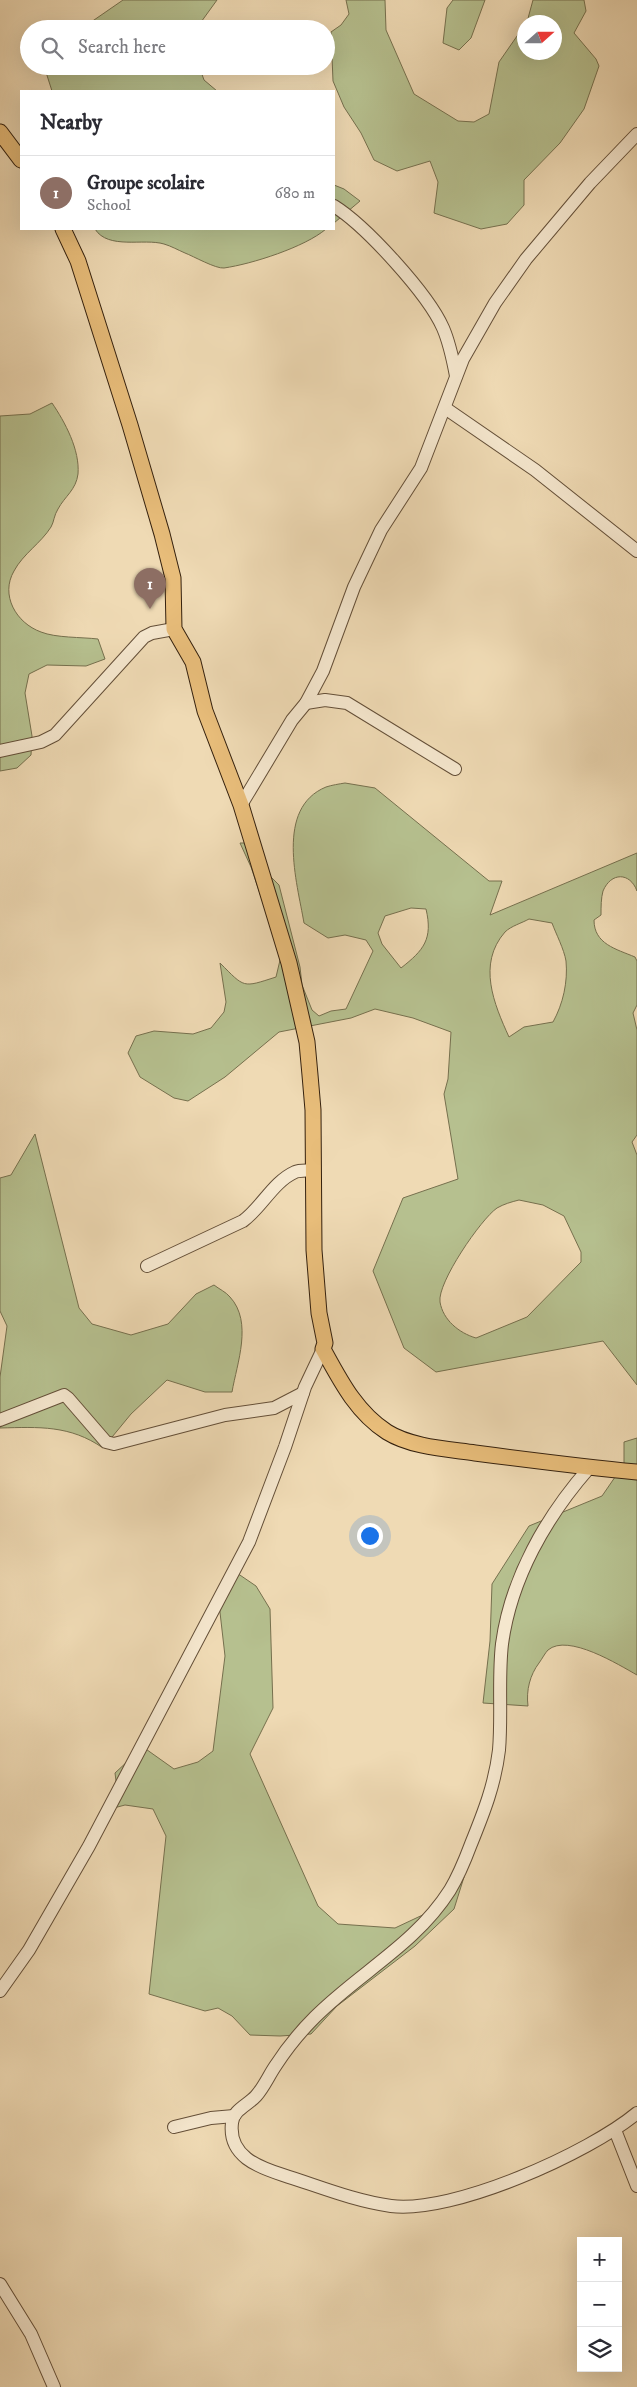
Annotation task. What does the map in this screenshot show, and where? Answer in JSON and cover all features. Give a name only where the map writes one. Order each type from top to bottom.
[{"type":"main road","points":[[0,132],[20,159]]},
{"type":"main road","points":[[63,230],[78,261],[162,534],[173,578],[174,629],[193,662],[205,711],[241,805],[258,865],[279,925],[307,1042],[313,1110],[314,1250],[319,1312],[325,1343],[323,1349],[354,1401],[367,1417],[388,1433],[410,1442],[524,1461],[637,1472]]},
{"type":"street","points":[[241,805],[292,720],[306,704],[323,670],[354,587],[381,530],[422,468],[457,380],[463,359],[495,302],[526,259],[590,183],[637,134]]},
{"type":"street","points":[[335,207],[378,244],[435,315],[447,338],[457,380]]},
{"type":"street","points":[[445,408],[535,470],[637,551]]},
{"type":"street","points":[[0,751],[41,742],[55,735],[144,637],[152,633],[174,629]]},
{"type":"street","points":[[306,704],[324,700],[346,703],[455,768]]},
{"type":"street","points":[[147,1266],[243,1221],[256,1211],[280,1182],[296,1172],[314,1170]]},
{"type":"street","points":[[0,1991],[29,1950],[89,1846],[202,1627],[234,1571],[262,1509],[303,1393],[323,1349]]},
{"type":"street","points":[[0,1420],[64,1396],[68,1398],[106,1442],[114,1444],[225,1415],[274,1408],[303,1393]]},
{"type":"street","points":[[589,1468],[573,1486],[539,1538],[511,1604],[503,1643],[498,1706],[499,1747],[495,1780],[487,1808],[462,1869],[450,1891],[406,1943],[350,1986],[315,2017],[277,2064],[258,2094],[234,2116],[232,2124],[233,2136],[238,2150],[247,2160],[266,2169],[331,2191],[392,2206],[412,2207],[445,2202],[478,2192],[548,2165],[615,2130],[637,2113]]},
{"type":"street","points":[[174,2126],[212,2118],[234,2116]]},
{"type":"street","points":[[615,2130],[637,2186]]},
{"type":"street","points":[[0,2284],[31,2334],[54,2387]]},
{"type":"green space","points":[[123,0],[217,0],[203,20],[94,20]]},
{"type":"green space","points":[[346,0],[385,0],[386,30],[414,94],[458,121],[474,122],[489,114],[499,62],[517,36],[517,60],[562,60],[562,15],[529,15],[533,0],[584,0],[586,11],[574,33],[596,59],[599,66],[584,109],[560,143],[524,180],[524,205],[507,224],[481,229],[434,213],[438,182],[430,161],[397,171],[374,160],[361,133],[344,107],[333,81],[333,75],[335,75],[335,29],[341,25],[349,14]]},
{"type":"green space","points":[[453,0],[485,0],[471,38],[459,50],[443,43],[447,8]]},
{"type":"green space","points":[[47,75],[202,75],[204,80],[216,90],[52,90]]},
{"type":"green space","points":[[335,185],[344,189],[360,201],[335,222]]},
{"type":"green space","points":[[96,230],[325,230],[317,236],[278,254],[224,268],[164,244],[117,241],[101,235]]},
{"type":"green space","points":[[52,403],[66,427],[77,455],[77,480],[73,489],[57,511],[51,527],[22,559],[14,571],[10,580],[10,598],[18,615],[32,628],[47,634],[98,639],[105,659],[86,666],[47,665],[29,674],[25,693],[32,736],[31,755],[17,768],[0,771],[0,416],[30,414]]},
{"type":"green space","points":[[345,783],[375,788],[489,881],[502,881],[490,915],[637,853],[637,891],[630,880],[620,877],[611,880],[603,891],[601,915],[594,920],[598,935],[607,945],[635,957],[637,961],[637,1005],[633,1013],[637,1030],[637,1135],[632,1142],[637,1155],[637,1385],[603,1341],[436,1372],[404,1348],[373,1271],[403,1198],[458,1179],[444,1094],[448,1079],[451,1032],[413,1018],[375,1009],[351,1018],[279,1032],[225,1077],[188,1101],[174,1098],[140,1077],[128,1053],[136,1036],[154,1031],[193,1034],[211,1028],[224,1012],[226,1002],[220,963],[245,984],[276,977],[281,956],[251,867],[240,843],[248,843],[259,865],[279,885],[300,967],[302,985],[312,1010],[319,1016],[331,1011],[346,1009],[373,951],[366,940],[345,935],[328,938],[304,923],[294,867],[293,848],[295,828],[300,811],[310,797],[326,787]],"holes":[[[411,908],[426,909],[428,919],[427,936],[421,949],[401,968],[382,944],[378,933],[385,916]],[[529,919],[552,923],[562,947],[566,969],[562,1000],[553,1022],[524,1027],[509,1037],[494,998],[490,971],[492,957],[497,944],[505,932]],[[519,1200],[543,1205],[564,1216],[581,1252],[581,1262],[527,1317],[476,1338],[458,1329],[444,1315],[440,1302],[441,1293],[452,1267],[471,1238],[490,1214],[505,1204]]]},
{"type":"green space","points":[[35,1134],[79,1308],[92,1324],[131,1335],[168,1324],[196,1294],[214,1285],[230,1297],[237,1307],[241,1318],[242,1343],[232,1392],[205,1392],[167,1380],[131,1414],[103,1448],[91,1440],[66,1431],[28,1427],[0,1428],[0,1377],[7,1326],[0,1311],[0,1178],[11,1175]]},
{"type":"green space","points":[[637,1438],[637,1675],[593,1652],[568,1645],[557,1646],[547,1651],[533,1673],[528,1689],[528,1706],[483,1703],[490,1641],[492,1584],[529,1526],[602,1496],[624,1464],[624,1442]]},
{"type":"green space","points":[[234,1571],[256,1586],[270,1609],[273,1708],[250,1754],[318,1906],[338,1924],[395,1928],[446,1904],[464,1877],[454,1909],[415,1946],[337,2006],[311,2034],[250,2035],[232,2016],[218,2008],[205,2011],[149,1994],[166,1836],[153,1809],[125,1805],[110,1809],[116,1781],[115,1773],[143,1747],[174,1769],[198,1762],[213,1751],[225,1656],[218,1595]]},
{"type":"place","name":"Groupe scolaire","points":[[150,609]]}]
